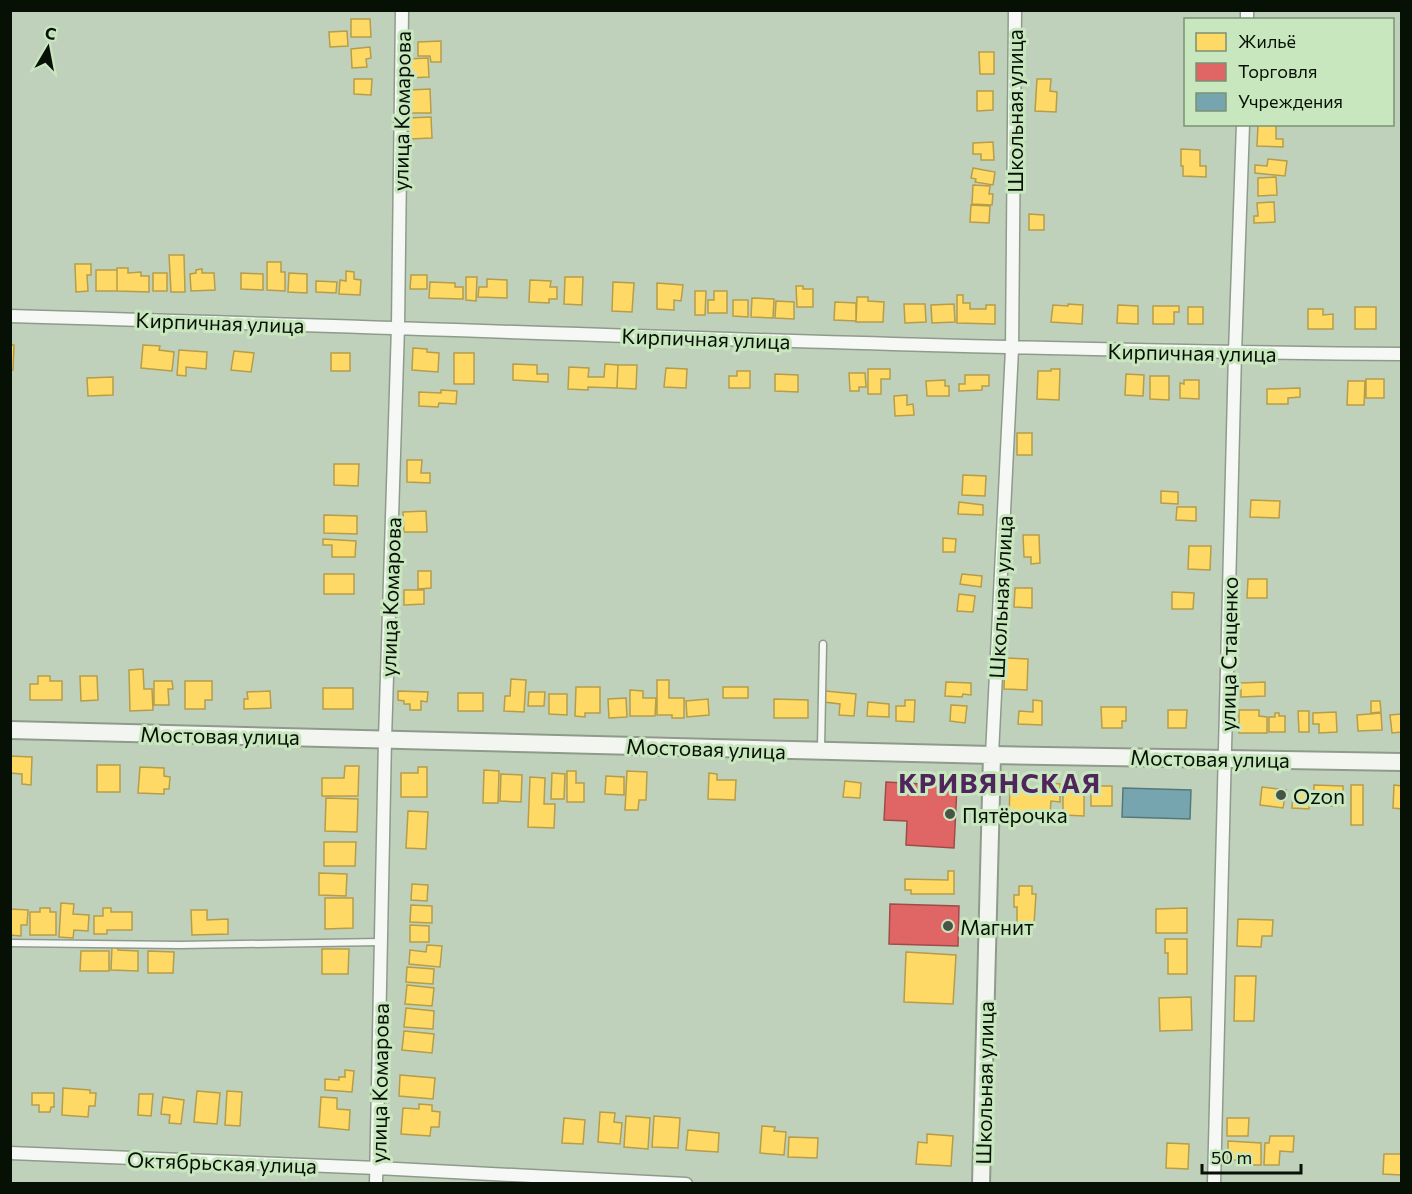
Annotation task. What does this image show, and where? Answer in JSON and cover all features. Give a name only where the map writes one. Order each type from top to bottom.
[{"type":"street","name":"улица Комарова","points":[[376,1184],[398,327],[402,10]]},
{"type":"street","name":"Школьная улица","points":[[981,1184],[992,755],[1012,349],[1015,10]]},
{"type":"street","name":"улица Стаценко","points":[[1214,1184],[1243,126]]},
{"type":"street","name":"Кирпичная улица","points":[[10,316],[1012,349],[1401,354]]},
{"type":"street","name":"Мостовая улица","points":[[10,730],[992,755],[1401,762]]},
{"type":"street","name":"Октябрьская улица","points":[[10,1154],[377,1168],[686,1184]]},
{"type":"lane","points":[[821,751],[823,644]]},
{"type":"lane","points":[[10,943],[180,945],[381,942]]},
{"type":"path","points":[[821,734],[1121,741]]},
{"type":"path","points":[[1277,1171],[1277,1184]]},
{"type":"building: Жильё","points":[[351,19],[370,19],[371,37],[351,37]]},
{"type":"building: Жильё","points":[[347,31],[348,46],[330,47],[329,32]]},
{"type":"building: Жильё","points":[[441,41],[441,62],[431,62],[430,56],[418,56],[418,42]]},
{"type":"building: Жильё","points":[[370,47],[371,58],[366,59],[367,67],[352,68],[351,49]]},
{"type":"building: Жильё","points":[[979,52],[994,52],[994,74],[980,74]]},
{"type":"building: Жильё","points":[[428,58],[429,77],[408,78],[407,59]]},
{"type":"building: Жильё","points":[[354,79],[372,79],[371,95],[354,94]]},
{"type":"building: Жильё","points":[[1037,79],[1051,79],[1050,91],[1057,92],[1056,112],[1035,111]]},
{"type":"building: Жильё","points":[[430,89],[431,113],[409,113],[409,90]]},
{"type":"building: Жильё","points":[[977,91],[993,91],[993,110],[977,111]]},
{"type":"building: Жильё","points":[[431,117],[432,138],[409,139],[408,118]]},
{"type":"building: Жильё","points":[[1258,126],[1276,126],[1276,139],[1283,139],[1283,147],[1257,146]]},
{"type":"building: Жильё","points":[[993,142],[994,160],[981,160],[981,154],[973,154],[973,143]]},
{"type":"building: Жильё","points":[[1181,149],[1200,150],[1200,166],[1206,166],[1206,177],[1183,176]]},
{"type":"building: Жильё","points":[[1268,159],[1287,161],[1285,176],[1255,173],[1255,165],[1267,166]]},
{"type":"building: Жильё","points":[[973,168],[995,172],[993,185],[975,182],[976,179],[971,178]]},
{"type":"building: Жильё","points":[[1276,177],[1277,195],[1258,196],[1258,178]]},
{"type":"building: Жильё","points":[[973,185],[990,186],[989,194],[993,194],[992,205],[972,204]]},
{"type":"building: Жильё","points":[[1274,202],[1275,222],[1254,223],[1254,216],[1258,216],[1257,203]]},
{"type":"building: Жильё","points":[[971,205],[990,206],[989,223],[970,222]]},
{"type":"building: Жильё","points":[[1029,214],[1044,215],[1044,230],[1029,230]]},
{"type":"building: Жильё","points":[[169,255],[184,255],[185,292],[171,292]]},
{"type":"building: Жильё","points":[[267,262],[281,262],[281,272],[285,272],[285,291],[267,290]]},
{"type":"building: Жильё","points":[[75,264],[91,264],[91,275],[87,275],[88,291],[76,292]]},
{"type":"building: Жильё","points":[[117,268],[128,268],[128,273],[141,272],[141,276],[149,276],[149,292],[117,291]]},
{"type":"building: Жильё","points":[[202,269],[202,273],[214,273],[215,290],[191,291],[190,274]]},
{"type":"building: Жильё","points":[[96,270],[117,270],[117,291],[96,291]]},
{"type":"building: Жильё","points":[[346,271],[354,272],[354,279],[361,280],[360,295],[339,294],[340,280],[346,281]]},
{"type":"building: Жильё","points":[[153,273],[167,273],[167,291],[153,291]]},
{"type":"building: Жильё","points":[[241,273],[263,274],[263,290],[241,289]]},
{"type":"building: Жильё","points":[[289,273],[307,274],[307,293],[288,292]]},
{"type":"building: Жильё","points":[[411,275],[427,275],[427,289],[410,289]]},
{"type":"building: Жильё","points":[[466,277],[477,277],[476,301],[466,300]]},
{"type":"building: Жильё","points":[[565,277],[583,277],[582,305],[564,304]]},
{"type":"building: Жильё","points":[[487,279],[507,280],[507,298],[478,297],[479,287],[487,287]]},
{"type":"building: Жильё","points":[[530,280],[551,281],[550,287],[557,287],[557,299],[549,299],[549,303],[529,302]]},
{"type":"building: Жильё","points":[[316,281],[337,282],[336,293],[316,292]]},
{"type":"building: Жильё","points":[[430,282],[455,283],[455,287],[463,287],[463,299],[429,298]]},
{"type":"building: Жильё","points":[[613,282],[634,283],[632,312],[612,311]]},
{"type":"building: Жильё","points":[[657,283],[683,285],[681,301],[674,300],[674,310],[657,309]]},
{"type":"building: Жильё","points":[[796,286],[813,289],[813,307],[797,307]]},
{"type":"building: Жильё","points":[[695,291],[706,291],[705,315],[695,315]]},
{"type":"building: Жильё","points":[[714,291],[727,291],[727,313],[708,313],[708,300],[714,300]]},
{"type":"building: Жильё","points":[[957,295],[963,295],[963,303],[970,303],[970,309],[986,309],[986,305],[995,305],[995,324],[957,323]]},
{"type":"building: Жильё","points":[[857,297],[868,297],[868,301],[884,302],[883,322],[856,322]]},
{"type":"building: Жильё","points":[[752,298],[774,299],[773,318],[751,317]]},
{"type":"building: Жильё","points":[[733,300],[748,300],[748,317],[733,316]]},
{"type":"building: Жильё","points":[[776,301],[794,302],[794,319],[775,318]]},
{"type":"building: Жильё","points":[[835,302],[856,303],[856,321],[834,320]]},
{"type":"building: Жильё","points":[[904,304],[925,304],[926,322],[905,323]]},
{"type":"building: Жильё","points":[[954,304],[955,322],[932,323],[931,305]]},
{"type":"building: Жильё","points":[[1068,304],[1083,305],[1082,324],[1051,322],[1053,305],[1068,306]]},
{"type":"building: Жильё","points":[[1118,305],[1138,306],[1138,324],[1117,323]]},
{"type":"building: Жильё","points":[[1153,306],[1179,306],[1179,312],[1174,312],[1174,324],[1153,324]]},
{"type":"building: Жильё","points":[[1188,307],[1203,307],[1203,324],[1188,324]]},
{"type":"building: Жильё","points":[[1355,307],[1376,307],[1376,329],[1355,329]]},
{"type":"building: Жильё","points":[[1308,309],[1323,309],[1323,315],[1333,314],[1333,329],[1308,329]]},
{"type":"building: Жильё","points":[[10,345],[14,345],[13,370],[10,370]]},
{"type":"building: Жильё","points":[[143,345],[160,346],[159,350],[174,352],[172,371],[141,368]]},
{"type":"building: Жильё","points":[[413,348],[439,353],[438,372],[412,370]]},
{"type":"building: Жильё","points":[[179,350],[207,352],[206,369],[186,367],[186,376],[177,375]]},
{"type":"building: Жильё","points":[[234,351],[254,353],[251,372],[231,370]]},
{"type":"building: Жильё","points":[[331,353],[350,353],[350,371],[331,371]]},
{"type":"building: Жильё","points":[[454,353],[474,353],[474,384],[454,384]]},
{"type":"building: Жильё","points":[[513,364],[537,365],[537,374],[548,374],[548,382],[513,380]]},
{"type":"building: Жильё","points":[[605,364],[618,365],[617,388],[568,389],[569,367],[589,368],[588,377],[604,377]]},
{"type":"building: Жильё","points":[[618,365],[637,365],[636,389],[617,388]]},
{"type":"building: Жильё","points":[[666,368],[687,369],[686,388],[664,387]]},
{"type":"building: Жильё","points":[[868,369],[890,369],[890,379],[881,379],[881,394],[868,394]]},
{"type":"building: Жильё","points":[[1051,369],[1060,369],[1059,400],[1037,399],[1038,371],[1051,371]]},
{"type":"building: Жильё","points":[[737,371],[750,371],[750,388],[729,388],[729,376],[737,376]]},
{"type":"building: Жильё","points":[[849,373],[865,373],[866,387],[859,387],[859,391],[850,391]]},
{"type":"building: Жильё","points":[[775,374],[798,375],[798,392],[775,391]]},
{"type":"building: Жильё","points":[[1126,374],[1144,375],[1143,396],[1125,395]]},
{"type":"building: Жильё","points":[[965,375],[989,375],[989,386],[982,386],[982,390],[959,391],[959,384],[965,384]]},
{"type":"building: Жильё","points":[[1150,376],[1169,376],[1169,400],[1150,399]]},
{"type":"building: Жильё","points":[[113,377],[113,395],[88,396],[87,378]]},
{"type":"building: Жильё","points":[[1366,379],[1384,379],[1384,398],[1366,398]]},
{"type":"building: Жильё","points":[[945,380],[945,386],[949,386],[949,396],[927,396],[926,381]]},
{"type":"building: Жильё","points":[[1184,380],[1199,380],[1199,399],[1180,398],[1180,383],[1184,384]]},
{"type":"building: Жильё","points":[[1348,381],[1365,381],[1364,405],[1347,405]]},
{"type":"building: Жильё","points":[[1300,388],[1300,397],[1288,398],[1288,404],[1267,404],[1267,389]]},
{"type":"building: Жильё","points":[[441,390],[457,391],[456,404],[439,403],[438,407],[419,406],[419,392],[441,393]]},
{"type":"building: Жильё","points":[[907,395],[907,405],[913,404],[914,415],[895,416],[894,396]]},
{"type":"building: Жильё","points":[[1017,433],[1032,433],[1032,455],[1017,455]]},
{"type":"building: Жильё","points":[[407,460],[422,460],[421,473],[430,473],[430,483],[407,482]]},
{"type":"building: Жильё","points":[[334,464],[359,464],[358,486],[334,485]]},
{"type":"building: Жильё","points":[[963,475],[986,476],[985,496],[962,495]]},
{"type":"building: Жильё","points":[[1161,491],[1178,492],[1178,504],[1161,503]]},
{"type":"building: Жильё","points":[[1251,500],[1280,501],[1279,518],[1250,517]]},
{"type":"building: Жильё","points":[[959,502],[983,505],[983,515],[958,514]]},
{"type":"building: Жильё","points":[[1177,507],[1196,507],[1196,521],[1176,520]]},
{"type":"building: Жильё","points":[[426,511],[427,532],[404,532],[403,512]]},
{"type":"building: Жильё","points":[[324,515],[357,516],[357,534],[324,533]]},
{"type":"building: Жильё","points":[[1023,535],[1039,535],[1040,563],[1031,564],[1031,557],[1024,557]]},
{"type":"building: Жильё","points":[[943,538],[956,539],[955,552],[943,552]]},
{"type":"building: Жильё","points":[[323,539],[356,541],[355,557],[332,557],[332,545],[323,545]]},
{"type":"building: Жильё","points":[[1189,546],[1211,546],[1210,570],[1188,569]]},
{"type":"building: Жильё","points":[[418,571],[431,571],[431,588],[418,589]]},
{"type":"building: Жильё","points":[[324,574],[354,574],[354,594],[324,594]]},
{"type":"building: Жильё","points":[[962,574],[982,576],[981,587],[960,584]]},
{"type":"building: Жильё","points":[[1248,579],[1267,579],[1267,598],[1247,598]]},
{"type":"building: Жильё","points":[[1015,588],[1032,588],[1032,608],[1014,607]]},
{"type":"building: Жильё","points":[[404,590],[424,590],[424,604],[404,605]]},
{"type":"building: Жильё","points":[[1172,592],[1194,593],[1193,609],[1172,609]]},
{"type":"building: Жильё","points":[[959,594],[975,596],[973,612],[957,611]]},
{"type":"building: Жильё","points":[[1005,658],[1028,659],[1027,690],[1004,689]]},
{"type":"building: Жильё","points":[[143,669],[144,689],[152,689],[153,710],[130,711],[129,670]]},
{"type":"building: Жильё","points":[[38,676],[50,676],[50,681],[62,681],[62,700],[30,700],[30,684],[38,684]]},
{"type":"building: Жильё","points":[[80,676],[97,676],[98,700],[81,701]]},
{"type":"building: Жильё","points":[[511,679],[526,680],[524,712],[504,711],[505,696],[510,696]]},
{"type":"building: Жильё","points":[[657,680],[669,680],[669,698],[684,698],[684,718],[657,715]]},
{"type":"building: Жильё","points":[[154,681],[172,681],[173,689],[168,689],[169,705],[154,705]]},
{"type":"building: Жильё","points":[[185,681],[212,681],[212,700],[205,700],[205,709],[185,709]]},
{"type":"building: Жильё","points":[[946,682],[971,683],[971,695],[945,696]]},
{"type":"building: Жильё","points":[[1265,682],[1265,696],[1241,697],[1241,683]]},
{"type":"building: Жильё","points":[[576,687],[600,687],[600,713],[585,713],[585,717],[575,716]]},
{"type":"building: Жильё","points":[[723,687],[748,687],[748,698],[723,698]]},
{"type":"building: Жильё","points":[[323,688],[353,688],[353,709],[323,709]]},
{"type":"building: Жильё","points":[[630,690],[643,691],[643,698],[656,698],[655,716],[630,716]]},
{"type":"building: Жильё","points":[[270,691],[271,708],[244,709],[244,699],[248,699],[247,692]]},
{"type":"building: Жильё","points":[[398,691],[428,692],[427,702],[421,701],[421,710],[410,710],[410,704],[404,704],[404,701],[398,700]]},
{"type":"building: Жильё","points":[[825,691],[856,694],[854,716],[839,715],[840,704],[824,702]]},
{"type":"building: Жильё","points":[[529,692],[545,692],[544,706],[528,706]]},
{"type":"building: Жильё","points":[[458,693],[483,693],[483,711],[458,711]]},
{"type":"building: Жильё","points":[[549,694],[567,694],[567,715],[549,714]]},
{"type":"building: Жильё","points":[[626,698],[627,717],[609,718],[608,699]]},
{"type":"building: Жильё","points":[[708,699],[709,715],[687,717],[686,701]]},
{"type":"building: Жильё","points":[[774,699],[808,700],[808,718],[774,718]]},
{"type":"building: Жильё","points":[[905,700],[915,700],[914,722],[896,721],[896,706],[905,706]]},
{"type":"building: Жильё","points":[[1033,700],[1042,701],[1042,725],[1018,724],[1019,711],[1033,712]]},
{"type":"building: Жильё","points":[[1371,701],[1380,701],[1381,712],[1371,713]]},
{"type":"building: Жильё","points":[[868,702],[889,704],[889,717],[867,716]]},
{"type":"building: Жильё","points":[[951,705],[967,706],[965,723],[950,721]]},
{"type":"building: Жильё","points":[[1101,707],[1126,707],[1126,721],[1122,721],[1122,728],[1102,728]]},
{"type":"building: Жильё","points":[[1168,710],[1187,710],[1186,728],[1168,728]]},
{"type":"building: Жильё","points":[[1239,710],[1259,710],[1259,716],[1267,717],[1267,733],[1239,733]]},
{"type":"building: Жильё","points":[[1298,711],[1309,711],[1309,732],[1299,732]]},
{"type":"building: Жильё","points":[[1336,712],[1337,732],[1319,733],[1319,724],[1313,724],[1313,713]]},
{"type":"building: Жильё","points":[[1275,713],[1285,716],[1285,732],[1269,732],[1269,717],[1275,717]]},
{"type":"building: Жильё","points":[[1381,713],[1382,730],[1358,731],[1357,715]]},
{"type":"building: Жильё","points":[[1401,714],[1402,732],[1392,733],[1390,715]]},
{"type":"building: Жильё","points":[[10,756],[32,757],[31,785],[22,784],[22,774],[10,773]]},
{"type":"building: Жильё","points":[[97,765],[120,765],[120,792],[97,792]]},
{"type":"building: Жильё","points":[[345,766],[359,766],[358,796],[322,796],[322,778],[344,778]]},
{"type":"building: Жильё","points":[[140,767],[164,768],[164,776],[170,777],[169,789],[164,789],[164,794],[138,793]]},
{"type":"building: Жильё","points":[[418,767],[427,767],[427,797],[401,797],[401,773],[418,773]]},
{"type":"building: Жильё","points":[[484,770],[499,771],[498,803],[483,803]]},
{"type":"building: Жильё","points":[[567,771],[576,771],[576,783],[584,783],[584,802],[567,802]]},
{"type":"building: Жильё","points":[[627,771],[647,772],[646,800],[639,800],[638,810],[625,810]]},
{"type":"building: Жильё","points":[[552,773],[565,774],[564,799],[551,799]]},
{"type":"building: Жильё","points":[[709,773],[717,774],[717,780],[736,780],[735,800],[708,799]]},
{"type":"building: Жильё","points":[[501,774],[522,775],[521,802],[500,801]]},
{"type":"building: Жильё","points":[[606,776],[624,777],[624,795],[605,794]]},
{"type":"building: Жильё","points":[[530,777],[545,778],[544,804],[555,804],[554,828],[528,827]]},
{"type":"building: Жильё","points":[[845,781],[861,783],[860,798],[843,797]]},
{"type":"building: Жильё","points":[[1010,781],[1028,782],[1028,787],[1051,788],[1051,783],[1060,784],[1060,802],[1051,801],[1050,815],[1031,814],[1030,823],[1009,823]]},
{"type":"building: Жильё","points":[[1063,784],[1074,784],[1073,790],[1084,790],[1084,816],[1063,815]]},
{"type":"building: Жильё","points":[[1314,785],[1343,786],[1343,806],[1331,806],[1332,798],[1314,797]]},
{"type":"building: Жильё","points":[[1351,785],[1363,785],[1363,825],[1351,825]]},
{"type":"building: Жильё","points":[[1394,785],[1402,786],[1402,809],[1393,808]]},
{"type":"building: Жильё","points":[[1091,786],[1112,786],[1112,806],[1091,806]]},
{"type":"building: Жильё","points":[[1262,787],[1286,790],[1283,808],[1260,805]]},
{"type":"building: Жильё","points":[[1293,791],[1310,792],[1309,809],[1292,808]]},
{"type":"building: Жильё","points":[[326,798],[358,799],[357,832],[325,831]]},
{"type":"building: Жильё","points":[[408,811],[428,812],[426,849],[406,848]]},
{"type":"building: Жильё","points":[[324,842],[356,842],[355,866],[324,866]]},
{"type":"building: Жильё","points":[[948,871],[954,871],[954,894],[911,894],[911,890],[905,890],[905,879],[948,880]]},
{"type":"building: Жильё","points":[[319,873],[347,874],[346,896],[319,895]]},
{"type":"building: Жильё","points":[[412,884],[428,885],[427,901],[411,900]]},
{"type":"building: Жильё","points":[[1019,886],[1032,886],[1032,894],[1036,894],[1034,924],[1017,924],[1014,895],[1019,895]]},
{"type":"building: Жильё","points":[[325,898],[353,898],[353,928],[325,929]]},
{"type":"building: Жильё","points":[[61,903],[74,904],[73,914],[89,915],[88,931],[74,930],[73,938],[59,937]]},
{"type":"building: Жильё","points":[[411,905],[432,906],[432,923],[410,922]]},
{"type":"building: Жильё","points":[[40,908],[50,908],[50,912],[56,912],[56,935],[30,935],[30,912],[40,912]]},
{"type":"building: Жильё","points":[[103,908],[111,908],[111,912],[132,912],[132,930],[107,930],[107,934],[94,934],[94,916],[103,916]]},
{"type":"building: Жильё","points":[[1187,908],[1187,933],[1156,933],[1156,909]]},
{"type":"building: Жильё","points":[[10,909],[28,910],[27,925],[21,925],[21,936],[10,935]]},
{"type":"building: Жильё","points":[[191,910],[207,910],[207,920],[228,919],[228,934],[192,935]]},
{"type":"building: Жильё","points":[[1238,919],[1273,920],[1272,936],[1262,936],[1261,947],[1237,946]]},
{"type":"building: Жильё","points":[[410,925],[429,926],[429,942],[410,942]]},
{"type":"building: Жильё","points":[[1165,939],[1187,939],[1187,974],[1168,974]]},
{"type":"building: Жильё","points":[[427,945],[442,946],[440,967],[409,964],[410,950],[426,952]]},
{"type":"building: Жильё","points":[[112,947],[118,950],[138,951],[138,971],[111,970]]},
{"type":"building: Жильё","points":[[322,949],[349,949],[348,974],[322,974]]},
{"type":"building: Жильё","points":[[81,951],[109,951],[109,971],[80,971]]},
{"type":"building: Жильё","points":[[148,951],[174,952],[173,973],[148,973]]},
{"type":"building: Жильё","points":[[906,952],[956,955],[953,1004],[904,1002]]},
{"type":"building: Жильё","points":[[407,967],[434,969],[433,984],[406,982]]},
{"type":"building: Жильё","points":[[1235,976],[1256,976],[1254,1021],[1234,1021]]},
{"type":"building: Жильё","points":[[407,985],[434,988],[432,1006],[405,1004]]},
{"type":"building: Жильё","points":[[1191,997],[1192,1030],[1160,1031],[1159,998]]},
{"type":"building: Жильё","points":[[406,1008],[434,1011],[433,1029],[404,1027]]},
{"type":"building: Жильё","points":[[404,1031],[434,1034],[432,1053],[402,1050]]},
{"type":"building: Жильё","points":[[345,1070],[354,1071],[352,1092],[325,1090],[325,1079],[339,1080],[339,1077],[345,1077]]},
{"type":"building: Жильё","points":[[400,1075],[435,1078],[433,1099],[399,1096]]},
{"type":"building: Жильё","points":[[63,1088],[90,1090],[90,1093],[96,1093],[95,1106],[89,1106],[88,1117],[62,1115]]},
{"type":"building: Жильё","points":[[197,1091],[220,1093],[217,1124],[194,1122]]},
{"type":"building: Жильё","points":[[227,1091],[242,1092],[240,1126],[225,1125]]},
{"type":"building: Жильё","points":[[32,1093],[54,1093],[54,1107],[51,1107],[50,1112],[39,1112],[39,1105],[32,1105]]},
{"type":"building: Жильё","points":[[139,1094],[153,1094],[151,1116],[138,1115]]},
{"type":"building: Жильё","points":[[163,1097],[184,1100],[181,1124],[169,1123],[170,1115],[161,1114]]},
{"type":"building: Жильё","points":[[321,1097],[337,1098],[337,1109],[350,1110],[349,1130],[319,1127]]},
{"type":"building: Жильё","points":[[419,1104],[432,1105],[432,1111],[440,1112],[439,1127],[431,1127],[430,1136],[401,1134],[403,1108],[419,1109]]},
{"type":"building: Жильё","points":[[600,1112],[615,1113],[614,1122],[622,1123],[620,1144],[598,1142]]},
{"type":"building: Жильё","points":[[626,1116],[650,1118],[648,1149],[624,1147]]},
{"type":"building: Жильё","points":[[654,1116],[680,1118],[678,1148],[652,1147]]},
{"type":"building: Жильё","points":[[564,1118],[585,1120],[583,1144],[562,1143]]},
{"type":"building: Жильё","points":[[1227,1118],[1249,1118],[1248,1136],[1227,1136]]},
{"type":"building: Жильё","points":[[762,1126],[775,1127],[774,1131],[786,1132],[784,1155],[760,1153]]},
{"type":"building: Жильё","points":[[688,1130],[719,1133],[718,1152],[686,1150]]},
{"type":"building: Жильё","points":[[927,1134],[953,1136],[951,1166],[916,1164],[918,1142],[927,1143]]},
{"type":"building: Жильё","points":[[1270,1136],[1294,1136],[1293,1152],[1280,1151],[1279,1165],[1264,1165],[1265,1143],[1269,1143]]},
{"type":"building: Жильё","points":[[789,1137],[818,1138],[817,1158],[788,1157]]},
{"type":"building: Жильё","points":[[1228,1141],[1261,1143],[1261,1165],[1248,1165],[1248,1160],[1228,1160]]},
{"type":"building: Жильё","points":[[1167,1143],[1189,1144],[1188,1169],[1166,1168]]},
{"type":"building: Жильё","points":[[1384,1154],[1402,1154],[1401,1175],[1383,1174]]},
{"type":"building: Торговля","points":[[886,782],[957,786],[954,848],[906,845],[907,821],[884,820]]},
{"type":"building: Торговля","points":[[890,904],[959,906],[958,946],[889,944]]},
{"type":"building: Учреждения","points":[[1123,788],[1191,790],[1190,819],[1122,817]]},
{"type":"place","name":"Ozon","points":[[1281,795]]},
{"type":"place","name":"Пятёрочка","points":[[950,814]]},
{"type":"place","name":"Магнит","points":[[948,926]]},
{"type":"district","name":"КРИВЯНСКАЯ","points":[[1000,782]]}]
